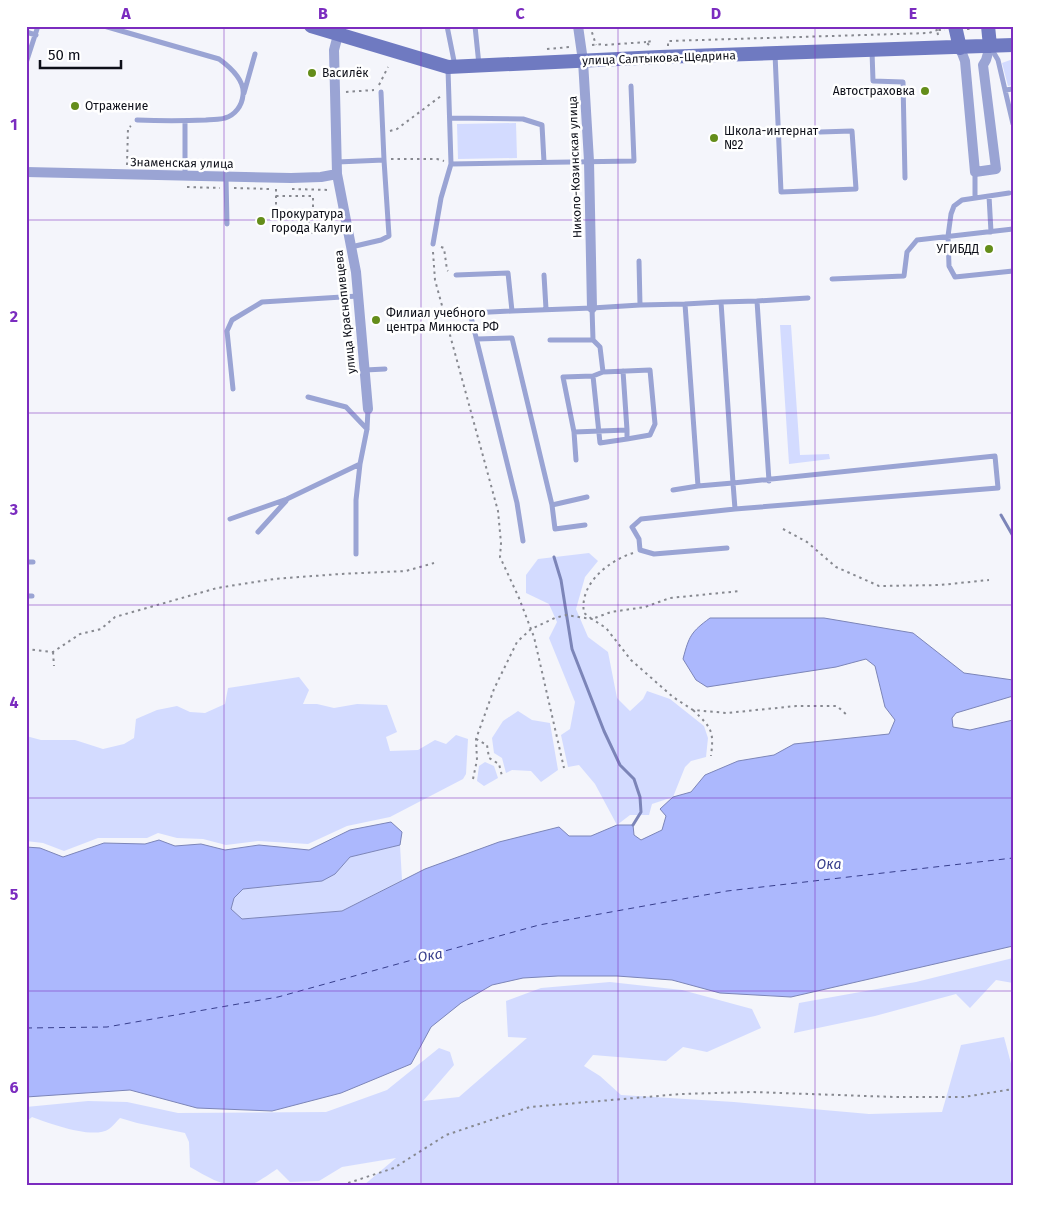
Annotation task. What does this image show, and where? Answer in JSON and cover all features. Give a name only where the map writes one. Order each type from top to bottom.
[{"type":"main road","name":"улица Салтыкова-Щедрина","points":[[312,26],[452,67],[1013,45]]},
{"type":"main road","points":[[955,26],[960,48]]},
{"type":"main road","points":[[988,26],[990,46]]},
{"type":"street","name":"Николо-Козинская улица","points":[[578,26],[583,61],[589,161],[592,308]]},
{"type":"street","name":"улица Краснопивцева","points":[[343,34],[334,50],[336,162],[356,272],[368,409]]},
{"type":"street","points":[[960,48],[965,61],[975,172],[996,169],[983,65],[990,46]]},
{"type":"street","name":"Знаменская улица","points":[[26,172],[291,178],[321,177],[337,174]]},
{"type":"lane","points":[[26,63],[38,26]]},
{"type":"lane","points":[[104,26],[219,59],[232,69],[244,93]]},
{"type":"lane","points":[[129,34],[131,26]]},
{"type":"lane","points":[[433,244],[450,164],[449,90],[452,67],[448,26]]},
{"type":"lane","points":[[476,26],[479,66]]},
{"type":"lane","points":[[26,32],[36,35]]},
{"type":"lane","points":[[990,46],[998,60],[1013,124]]},
{"type":"lane","points":[[872,50],[873,81],[903,82],[905,178]]},
{"type":"lane","points":[[137,120],[185,121],[224,119],[234,113],[241,105],[255,54]]},
{"type":"lane","points":[[775,54],[781,192],[856,189],[852,131],[820,132]]},
{"type":"lane","points":[[450,164],[634,161],[631,86]]},
{"type":"lane","points":[[1005,90],[1013,89]]},
{"type":"lane","points":[[351,247],[381,240],[389,236],[381,92]]},
{"type":"lane","points":[[450,118],[523,119],[542,125],[544,162]]},
{"type":"lane","points":[[184,176],[185,121]]},
{"type":"lane","points":[[336,162],[384,160]]},
{"type":"lane","points":[[975,172],[975,197]]},
{"type":"lane","points":[[226,177],[226,224]]},
{"type":"lane","points":[[1010,193],[962,200],[954,206],[948,236],[949,266],[955,277],[1013,271]]},
{"type":"lane","points":[[989,196],[991,232]]},
{"type":"lane","points":[[832,280],[904,276],[907,252],[917,240],[1013,229]]},
{"type":"lane","points":[[639,261],[640,305]]},
{"type":"lane","points":[[456,275],[508,274],[512,310]]},
{"type":"lane","points":[[544,275],[546,309]]},
{"type":"lane","points":[[233,389],[226,330],[232,320],[262,302],[358,296]]},
{"type":"lane","points":[[523,541],[517,504],[470,313],[808,298]]},
{"type":"lane","points":[[757,300],[769,481]]},
{"type":"lane","points":[[721,302],[735,509]]},
{"type":"lane","points":[[685,304],[698,486]]},
{"type":"lane","points":[[592,308],[593,340],[600,347],[603,372]]},
{"type":"lane","points":[[477,339],[512,338],[552,506],[555,529],[585,525]]},
{"type":"lane","points":[[550,340],[593,340]]},
{"type":"lane","points":[[365,370],[385,369]]},
{"type":"lane","points":[[576,460],[574,432],[563,377],[593,376],[603,372],[650,370],[655,424],[650,435],[600,443],[597,432],[593,376]]},
{"type":"lane","points":[[624,371],[627,439]]},
{"type":"lane","points":[[308,397],[346,407],[367,429]]},
{"type":"lane","points":[[356,554],[356,500],[360,464],[367,429],[368,409]]},
{"type":"lane","points":[[574,432],[627,430]]},
{"type":"lane","points":[[673,490],[995,456],[998,488],[641,518],[632,527],[639,538],[640,550],[654,554],[727,548]]},
{"type":"lane","points":[[230,520],[287,499],[360,464]]},
{"type":"lane","points":[[552,506],[587,497]]},
{"type":"lane","points":[[258,532],[287,499]]},
{"type":"lane","points":[[26,562],[33,562]]},
{"type":"path","points":[[590,26],[596,45]]},
{"type":"path","points":[[668,47],[667,41],[929,32],[937,30],[938,26]]},
{"type":"path","points":[[652,48],[646,42],[653,42]]},
{"type":"path","points":[[334,92],[378,90],[388,67]]},
{"type":"path","points":[[382,133],[397,129],[449,90]]},
{"type":"path","points":[[126,174],[128,128],[137,120]]},
{"type":"path","points":[[384,160],[395,158],[437,159],[450,164]]},
{"type":"path","points":[[276,189],[276,214]]},
{"type":"path","points":[[276,196],[313,196],[314,222]]},
{"type":"path","points":[[308,222],[314,222],[318,222],[318,233],[308,233],[308,222]]},
{"type":"path","points":[[433,244],[432,263],[435,280],[498,511],[501,544],[500,557],[531,629],[564,768]]},
{"type":"path","points":[[444,248],[446,270],[456,275]]},
{"type":"path","points":[[783,529],[807,542],[836,567],[879,586],[940,585],[988,580]]},
{"type":"path","points":[[640,550],[624,556],[593,579],[585,593],[582,606],[584,613],[606,628],[631,660],[673,697],[693,710],[708,725],[713,738],[711,756]]},
{"type":"path","points":[[26,649],[53,652],[80,634],[101,629],[115,617],[217,588],[274,579],[406,571],[434,563]]},
{"type":"path","points":[[473,779],[477,760],[476,740],[494,689],[517,642],[531,629],[566,615],[592,619],[611,612],[646,607],[670,598],[740,591]]},
{"type":"path","points":[[53,652],[54,666]]},
{"type":"path","points":[[693,710],[727,713],[796,706],[837,706],[848,716]]},
{"type":"path","points":[[476,740],[487,745],[489,758],[499,764],[502,776]]},
{"type":"path","points":[[342,1185],[394,1168],[446,1135],[530,1107],[681,1094],[752,1092],[895,1097],[964,1097],[1013,1089]]},
{"type":"shaded area","points":[[1013,59],[1013,85],[1008,86],[1002,63]]},
{"type":"shaded area","points":[[516,123],[517,158],[458,159],[457,124]]},
{"type":"shaded area","points":[[780,325],[791,325],[800,455],[829,454],[830,459],[789,464]]},
{"type":"shaded area","points":[[589,553],[598,561],[585,577],[576,609],[588,637],[608,652],[617,698],[630,711],[643,699],[647,691],[670,699],[704,726],[708,738],[706,757],[691,761],[685,767],[673,797],[652,804],[649,815],[630,815],[617,825],[595,784],[579,765],[568,767],[561,735],[570,729],[575,702],[549,638],[557,622],[549,604],[526,593],[526,575],[538,559]]},
{"type":"shaded area","points":[[299,677],[309,690],[303,704],[317,704],[334,708],[357,704],[387,705],[397,732],[386,737],[390,751],[418,750],[435,740],[446,744],[456,735],[468,739],[466,774],[463,779],[390,817],[347,826],[308,844],[258,841],[226,845],[203,839],[177,838],[158,833],[147,838],[98,838],[64,851],[43,843],[26,841],[26,736],[41,740],[75,740],[103,749],[124,744],[134,738],[136,719],[157,710],[177,706],[190,712],[205,713],[225,704],[228,688]]},
{"type":"shaded area","points":[[518,711],[532,720],[550,723],[558,770],[541,782],[531,771],[512,770],[506,773],[502,758],[494,753],[492,738],[503,721]]},
{"type":"shaded area","points":[[485,762],[494,766],[498,778],[484,786],[477,781],[479,766]]},
{"type":"shaded area","points":[[400,845],[402,880],[342,911],[242,919],[231,909],[234,898],[243,889],[281,886],[335,874],[350,857]]},
{"type":"shaded area","points":[[1013,958],[1013,983],[996,980],[970,1008],[956,994],[875,1016],[794,1033],[799,1003],[916,982]]},
{"type":"shaded area","points":[[610,982],[682,990],[752,1009],[761,1028],[707,1052],[683,1047],[666,1061],[593,1055],[584,1066],[600,1076],[621,1095],[734,1102],[869,1114],[942,1112],[961,1045],[1004,1037],[1013,1071],[1013,1185],[364,1185],[396,1158],[342,1167],[319,1181],[290,1182],[277,1169],[252,1184],[240,1186],[218,1182],[190,1167],[189,1142],[185,1133],[120,1118],[109,1129],[93,1133],[82,1132],[32,1117],[26,1122],[26,1107],[88,1101],[127,1102],[178,1113],[326,1112],[387,1090],[439,1048],[450,1052],[454,1065],[423,1101],[459,1097],[527,1038],[508,1037],[506,1001],[541,988]]},
{"type":"water","name":"Ока","points":[[710,618],[824,618],[913,633],[964,673],[1013,680],[1013,696],[956,713],[952,718],[953,727],[970,730],[1013,720],[1013,946],[791,997],[720,993],[672,980],[617,976],[523,978],[492,985],[461,1003],[431,1027],[411,1064],[341,1093],[272,1111],[197,1108],[130,1090],[26,1097],[26,847],[40,848],[63,857],[104,843],[145,844],[159,840],[175,846],[201,844],[225,850],[259,845],[309,850],[350,830],[391,822],[402,832],[400,845],[350,857],[335,874],[322,881],[243,889],[234,898],[231,909],[242,919],[342,911],[425,869],[499,842],[559,827],[569,836],[591,836],[617,825],[633,825],[634,835],[641,840],[662,830],[666,816],[660,809],[673,797],[691,792],[705,775],[738,761],[774,755],[794,744],[889,734],[895,720],[885,707],[875,666],[866,659],[836,667],[707,687],[696,680],[683,659],[692,635]]},
{"type":"waterway","points":[[1001,515],[1013,536]]},
{"type":"waterway","points":[[554,557],[561,580],[572,649],[604,731],[620,765],[634,779],[640,797],[641,812],[633,825]]},
{"type":"ferry route","points":[[26,1028],[107,1027],[278,997],[539,925],[727,891],[1013,858]]},
{"type":"place","name":"Василёк","points":[[312,73]]},
{"type":"place","name":"Автостраховка","points":[[925,91]]},
{"type":"place","name":"Отражение","points":[[75,106]]},
{"type":"place","name":"Школа-интернат №2","points":[[714,138]]},
{"type":"place","name":"Прокуратура города Калуги","points":[[261,221]]},
{"type":"place","name":"УГИБДД","points":[[989,249]]},
{"type":"place","name":"Филиал учебного центра Минюста РФ","points":[[376,320]]}]
